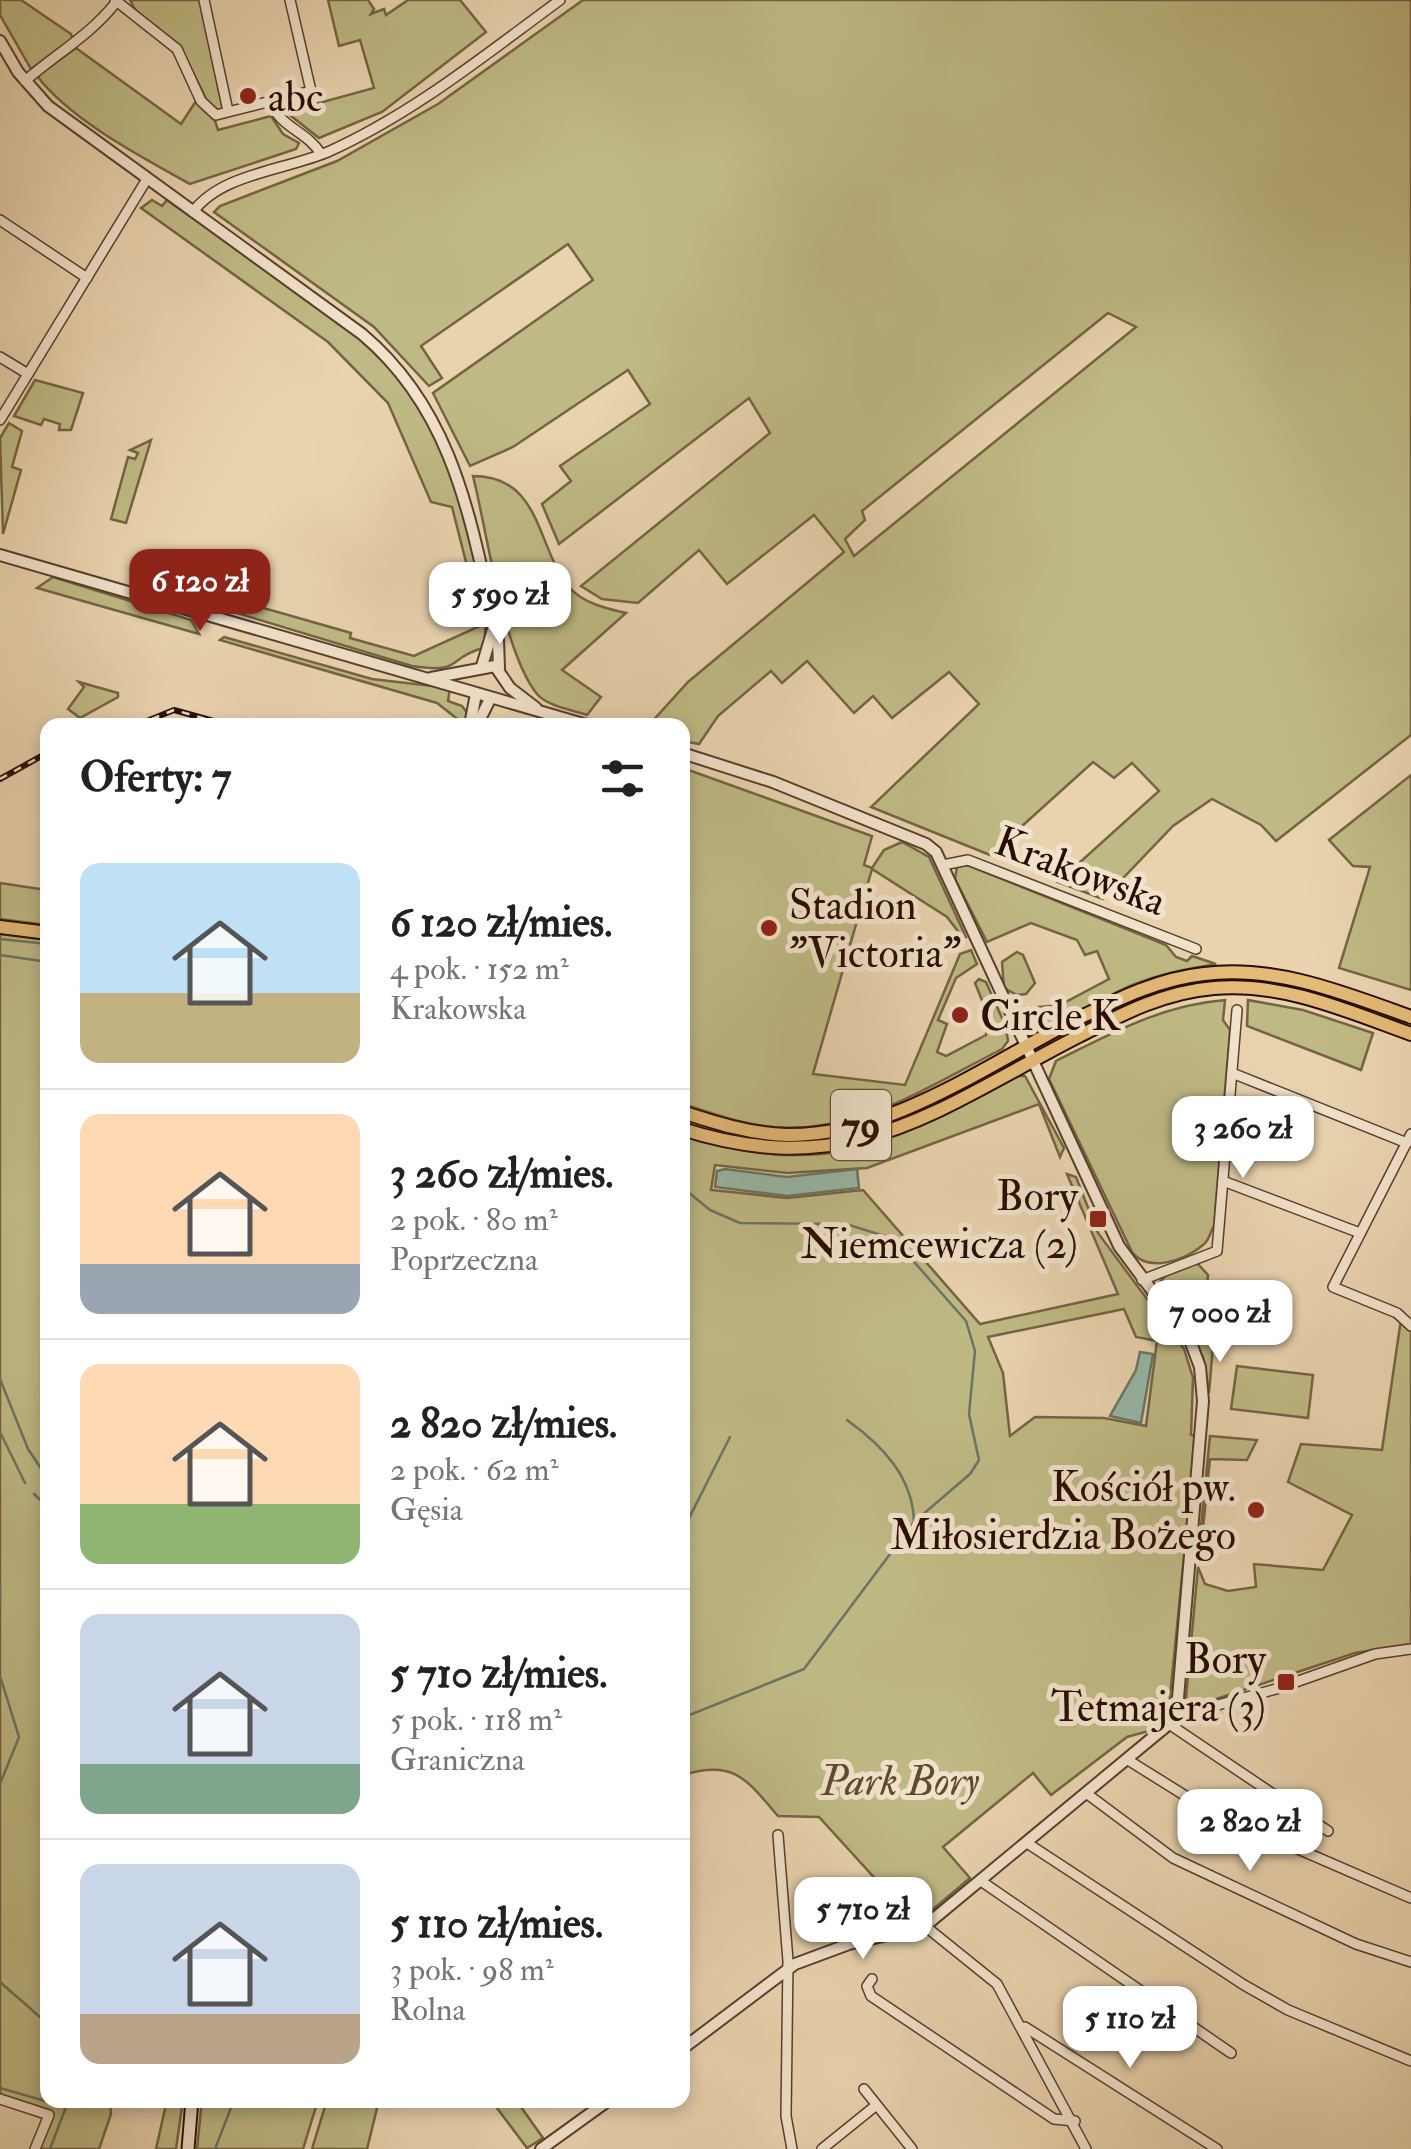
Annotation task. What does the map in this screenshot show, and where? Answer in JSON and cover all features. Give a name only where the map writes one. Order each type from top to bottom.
[{"type":"main road","points":[[0,927],[40,932]]},
{"type":"main road","name":"Krakowska","points":[[1025,1046],[1151,986],[1221,972],[1312,984],[1411,1017]]},
{"type":"main road","name":"79","points":[[690,1131],[761,1149],[836,1147],[895,1129],[1147,1003],[1214,988],[1254,988],[1300,996],[1411,1034]]},
{"type":"main road","name":"79","points":[[690,1114],[764,1133],[836,1131],[902,1108],[1025,1046]]},
{"type":"main road","points":[[185,2149],[191,2108]]},
{"type":"street","points":[[25,80],[54,55],[96,29],[116,0],[177,48],[209,112],[228,111],[311,90],[290,0]]},
{"type":"street","points":[[204,0],[228,111]]},
{"type":"street","points":[[193,212],[213,191],[321,154],[409,109],[560,0]]},
{"type":"street","points":[[0,41],[25,80],[56,112],[362,334],[415,388],[439,427],[459,474],[494,625],[499,668],[505,683],[541,711]]},
{"type":"street","points":[[270,101],[277,118],[313,141],[321,154]]},
{"type":"street","points":[[0,420],[148,178]]},
{"type":"street","points":[[0,220],[87,278]]},
{"type":"street","points":[[0,358],[28,374]]},
{"type":"street","points":[[0,555],[564,718]]},
{"type":"street","points":[[473,718],[478,669],[494,625]]},
{"type":"street","points":[[428,678],[499,668]]},
{"type":"street","points":[[478,718],[505,683]]},
{"type":"street","points":[[690,756],[773,782],[926,844],[943,865],[1119,1246],[1188,1337],[1202,1380],[1201,1438],[1172,1720]]},
{"type":"street","name":"Krakowska","points":[[943,865],[964,859],[1196,949]]},
{"type":"street","points":[[1142,1280],[1217,1251],[1237,1010]]},
{"type":"street","points":[[1232,1073],[1409,1138],[1333,1287],[1397,1313],[1411,1326]]},
{"type":"street","points":[[1223,1181],[1360,1233]]},
{"type":"street","points":[[690,2043],[788,1968],[816,1954],[926,1926],[1172,1720],[1276,1690],[1374,1654],[1411,1650]]},
{"type":"street","points":[[1172,1720],[1328,1831]]},
{"type":"street","points":[[1128,1760],[1208,1810],[1411,1898]]},
{"type":"street","points":[[1086,1794],[1173,1858],[1356,1944],[1411,1962]]},
{"type":"street","points":[[778,1835],[788,1968],[786,2116],[792,2149]]},
{"type":"street","points":[[1026,1843],[1244,1985],[1288,2010],[1411,2062]]},
{"type":"street","points":[[981,1882],[1231,2054]]},
{"type":"street","points":[[926,1926],[997,1984],[1086,2149]]},
{"type":"street","points":[[872,1979],[867,1992],[902,2018],[1054,2119],[1074,2121]]},
{"type":"street","points":[[1023,2026],[1218,2149]]},
{"type":"street","points":[[864,2090],[908,2148]]},
{"type":"street","points":[[0,2099],[49,2115],[35,2149]]},
{"type":"street","points":[[822,2149],[874,2107]]},
{"type":"street","points":[[541,2149],[597,2108]]},
{"type":"green space","points":[[0,0],[21,0],[71,34],[73,40],[31,69],[0,15]]},
{"type":"green space","points":[[130,0],[200,0],[223,109],[212,112],[218,130],[271,116],[283,134],[299,143],[296,149],[190,184],[69,108],[37,76],[76,48],[181,124],[196,101],[205,97],[181,48],[135,10]]},
{"type":"green space","points":[[328,0],[368,0],[374,9],[371,14],[384,9],[386,15],[408,0],[460,0],[486,32],[382,112],[319,138],[286,112],[374,88],[360,40],[339,46]]},
{"type":"green space","points":[[583,0],[1411,0],[1411,735],[1276,841],[1261,825],[1212,799],[1173,826],[1103,899],[1058,882],[1159,791],[1132,763],[1114,778],[1093,762],[990,855],[871,807],[979,704],[949,672],[892,718],[873,696],[854,713],[807,661],[782,683],[771,671],[718,716],[699,744],[690,742],[690,718],[655,718],[688,682],[844,552],[814,515],[727,584],[699,550],[638,603],[602,599],[581,586],[770,433],[749,398],[559,544],[542,504],[571,481],[560,466],[650,404],[628,370],[513,447],[470,466],[433,393],[593,280],[568,244],[421,346],[442,378],[429,386],[374,327],[214,212],[220,206],[337,161],[438,104]],"holes":[[[1108,313],[1136,327],[854,556],[845,539],[865,520],[862,511]]]},
{"type":"green space","points":[[152,200],[162,206],[167,200],[310,298],[376,355],[405,386],[437,434],[454,480],[483,596],[483,648],[448,666],[412,666],[217,607],[213,599],[218,595],[351,633],[350,638],[414,656],[482,625],[452,507],[431,502],[388,403],[328,342],[141,208]]},
{"type":"green space","points":[[35,380],[83,393],[71,430],[59,430],[60,424],[44,419],[41,425],[14,416]]},
{"type":"green space","points":[[9,423],[22,431],[12,467],[21,470],[3,534],[0,438]]},
{"type":"green space","points":[[151,440],[126,523],[111,519],[128,457],[135,459],[138,453],[130,450]]},
{"type":"green space","points":[[473,476],[496,479],[525,501],[558,571],[574,593],[626,613],[562,670],[601,697],[587,715],[541,698],[525,675],[506,621]]},
{"type":"green space","points":[[53,577],[191,620],[199,634],[37,588]]},
{"type":"green space","points":[[224,637],[372,679],[450,688],[448,701],[462,706],[467,718],[456,718],[437,703],[220,640]]},
{"type":"green space","points":[[79,682],[118,693],[118,697],[80,718],[68,709],[84,687]]},
{"type":"green space","points":[[690,771],[872,836],[864,865],[872,868],[884,850],[902,842],[929,857],[966,937],[956,939],[960,934],[947,917],[872,869],[813,1074],[905,1085],[960,954],[971,950],[977,964],[956,978],[938,1020],[947,1024],[937,1052],[946,1056],[986,1035],[988,1015],[975,983],[979,979],[986,982],[1006,1027],[1008,1041],[1002,1049],[915,1094],[854,1118],[790,1128],[729,1118],[690,1106]]},
{"type":"green space","points":[[1411,775],[1411,990],[1339,968],[1370,867],[1353,866],[1329,840]]},
{"type":"green space","points":[[967,865],[1166,945],[1176,957],[1187,961],[1192,956],[1216,964],[1141,982],[1067,1019],[1029,1029],[1021,1018],[1029,1008],[1060,1005],[1109,979],[1097,951],[1085,955],[1077,940],[1031,923],[987,942],[955,879],[957,866]]},
{"type":"green space","points":[[0,883],[40,889],[40,924],[0,919]]},
{"type":"green space","points":[[0,934],[40,939],[40,2108],[111,2108],[111,2114],[99,2149],[31,2149],[45,2114],[0,2096]]},
{"type":"green space","points":[[1017,952],[1023,955],[1035,983],[1026,994],[1017,995],[1004,988],[1002,962]]},
{"type":"green space","points":[[1225,1000],[1223,1020],[1230,1030],[1214,1226],[1205,1243],[1186,1256],[1147,1262],[1132,1252],[1049,1079],[1056,1061],[1117,1031],[1159,1014]]},
{"type":"green space","points":[[1248,1000],[1303,1010],[1373,1033],[1361,1070],[1247,1026]]},
{"type":"green space","name":"Park Bory","points":[[1025,1076],[1064,1148],[1060,1157],[1039,1104],[867,1168],[787,1173],[715,1165],[711,1190],[787,1198],[863,1190],[980,1324],[1118,1294],[1067,1174],[1076,1177],[1098,1233],[1184,1349],[1193,1378],[1191,1435],[1196,1436],[1168,1717],[1156,1729],[1127,1737],[1051,1795],[1033,1773],[943,1847],[970,1878],[924,1917],[909,1923],[910,1917],[819,1817],[778,1816],[747,1783],[727,1771],[690,1773],[690,1138],[780,1155],[820,1154],[858,1148],[931,1120]],"holes":[[[1124,1309],[1136,1337],[1157,1341],[1146,1426],[1104,1418],[1035,1417],[1010,1436],[1003,1373],[988,1337]]]},
{"type":"green space","points":[[1198,1264],[1208,1275],[1205,1306],[1196,1314],[1195,1331],[1214,1334],[1209,1393],[1203,1357],[1182,1317],[1195,1306],[1180,1286],[1166,1296],[1161,1291],[1160,1282],[1167,1274]]},
{"type":"green space","points":[[1401,1319],[1411,1332],[1411,1644],[1355,1653],[1192,1707],[1186,1698],[1198,1567],[1205,1584],[1228,1591],[1256,1587],[1254,1564],[1323,1570],[1352,1515],[1288,1482],[1301,1444],[1382,1450]]},
{"type":"green space","points":[[1237,1366],[1313,1375],[1308,1418],[1231,1409]]},
{"type":"green space","points":[[1210,1436],[1257,1440],[1247,1460],[1210,1459],[1201,1548],[1206,1559],[1198,1556]]},
{"type":"green space","points":[[165,2108],[182,2108],[176,2149],[156,2149]]},
{"type":"green space","points":[[201,2108],[316,2108],[303,2149],[197,2149]]},
{"type":"green space","points":[[325,2108],[377,2108],[367,2149],[312,2149]]},
{"type":"green space","points":[[497,2108],[522,2108],[543,2138],[527,2148]]},
{"type":"shaded area","points":[[857,1169],[859,1188],[787,1196],[715,1187],[717,1171],[787,1177]]},
{"type":"shaded area","points":[[1140,1352],[1153,1354],[1141,1423],[1110,1416],[1136,1370]]},
{"type":"waterway","points":[[0,939],[40,943]]},
{"type":"waterway","points":[[0,955],[40,961]]},
{"type":"waterway","points":[[690,1194],[710,1210],[740,1223],[846,1224],[894,1239],[966,1321],[975,1351],[969,1414],[979,1460],[970,1474],[914,1522],[804,1669],[690,1715]]},
{"type":"waterway","points":[[0,1379],[28,1449],[40,1467]]},
{"type":"waterway","points":[[847,1420],[883,1451],[902,1477],[914,1522]]},
{"type":"waterway","points":[[0,1432],[25,1483]]},
{"type":"waterway","points":[[690,1516],[730,1437]]},
{"type":"waterway","points":[[34,1494],[40,1500]]},
{"type":"waterway","points":[[0,1585],[0,1604]]},
{"type":"waterway","points":[[0,1784],[19,1737],[1,1679]]},
{"type":"waterway","points":[[0,1982],[40,2017]]},
{"type":"waterway","points":[[0,2088],[40,2100]]},
{"type":"waterway","points":[[50,2149],[66,2108]]},
{"type":"waterway","points":[[215,2149],[231,2108]]},
{"type":"railway","points":[[154,718],[174,710],[203,718]]},
{"type":"railway","points":[[0,779],[40,757]]},
{"type":"place","name":"abc","points":[[248,96]]},
{"type":"place","name":"Stadion \"Victoria\"","points":[[769,928]]},
{"type":"place","name":"Circle K","points":[[960,1015]]},
{"type":"place","name":"Bory Niemcewicza (2)","points":[[1098,1219]]},
{"type":"place","name":"Kościół pw. Miłosierdzia Bożego","points":[[1256,1510]]},
{"type":"place","name":"Bory Tetmajera (3)","points":[[1286,1682]]}]
